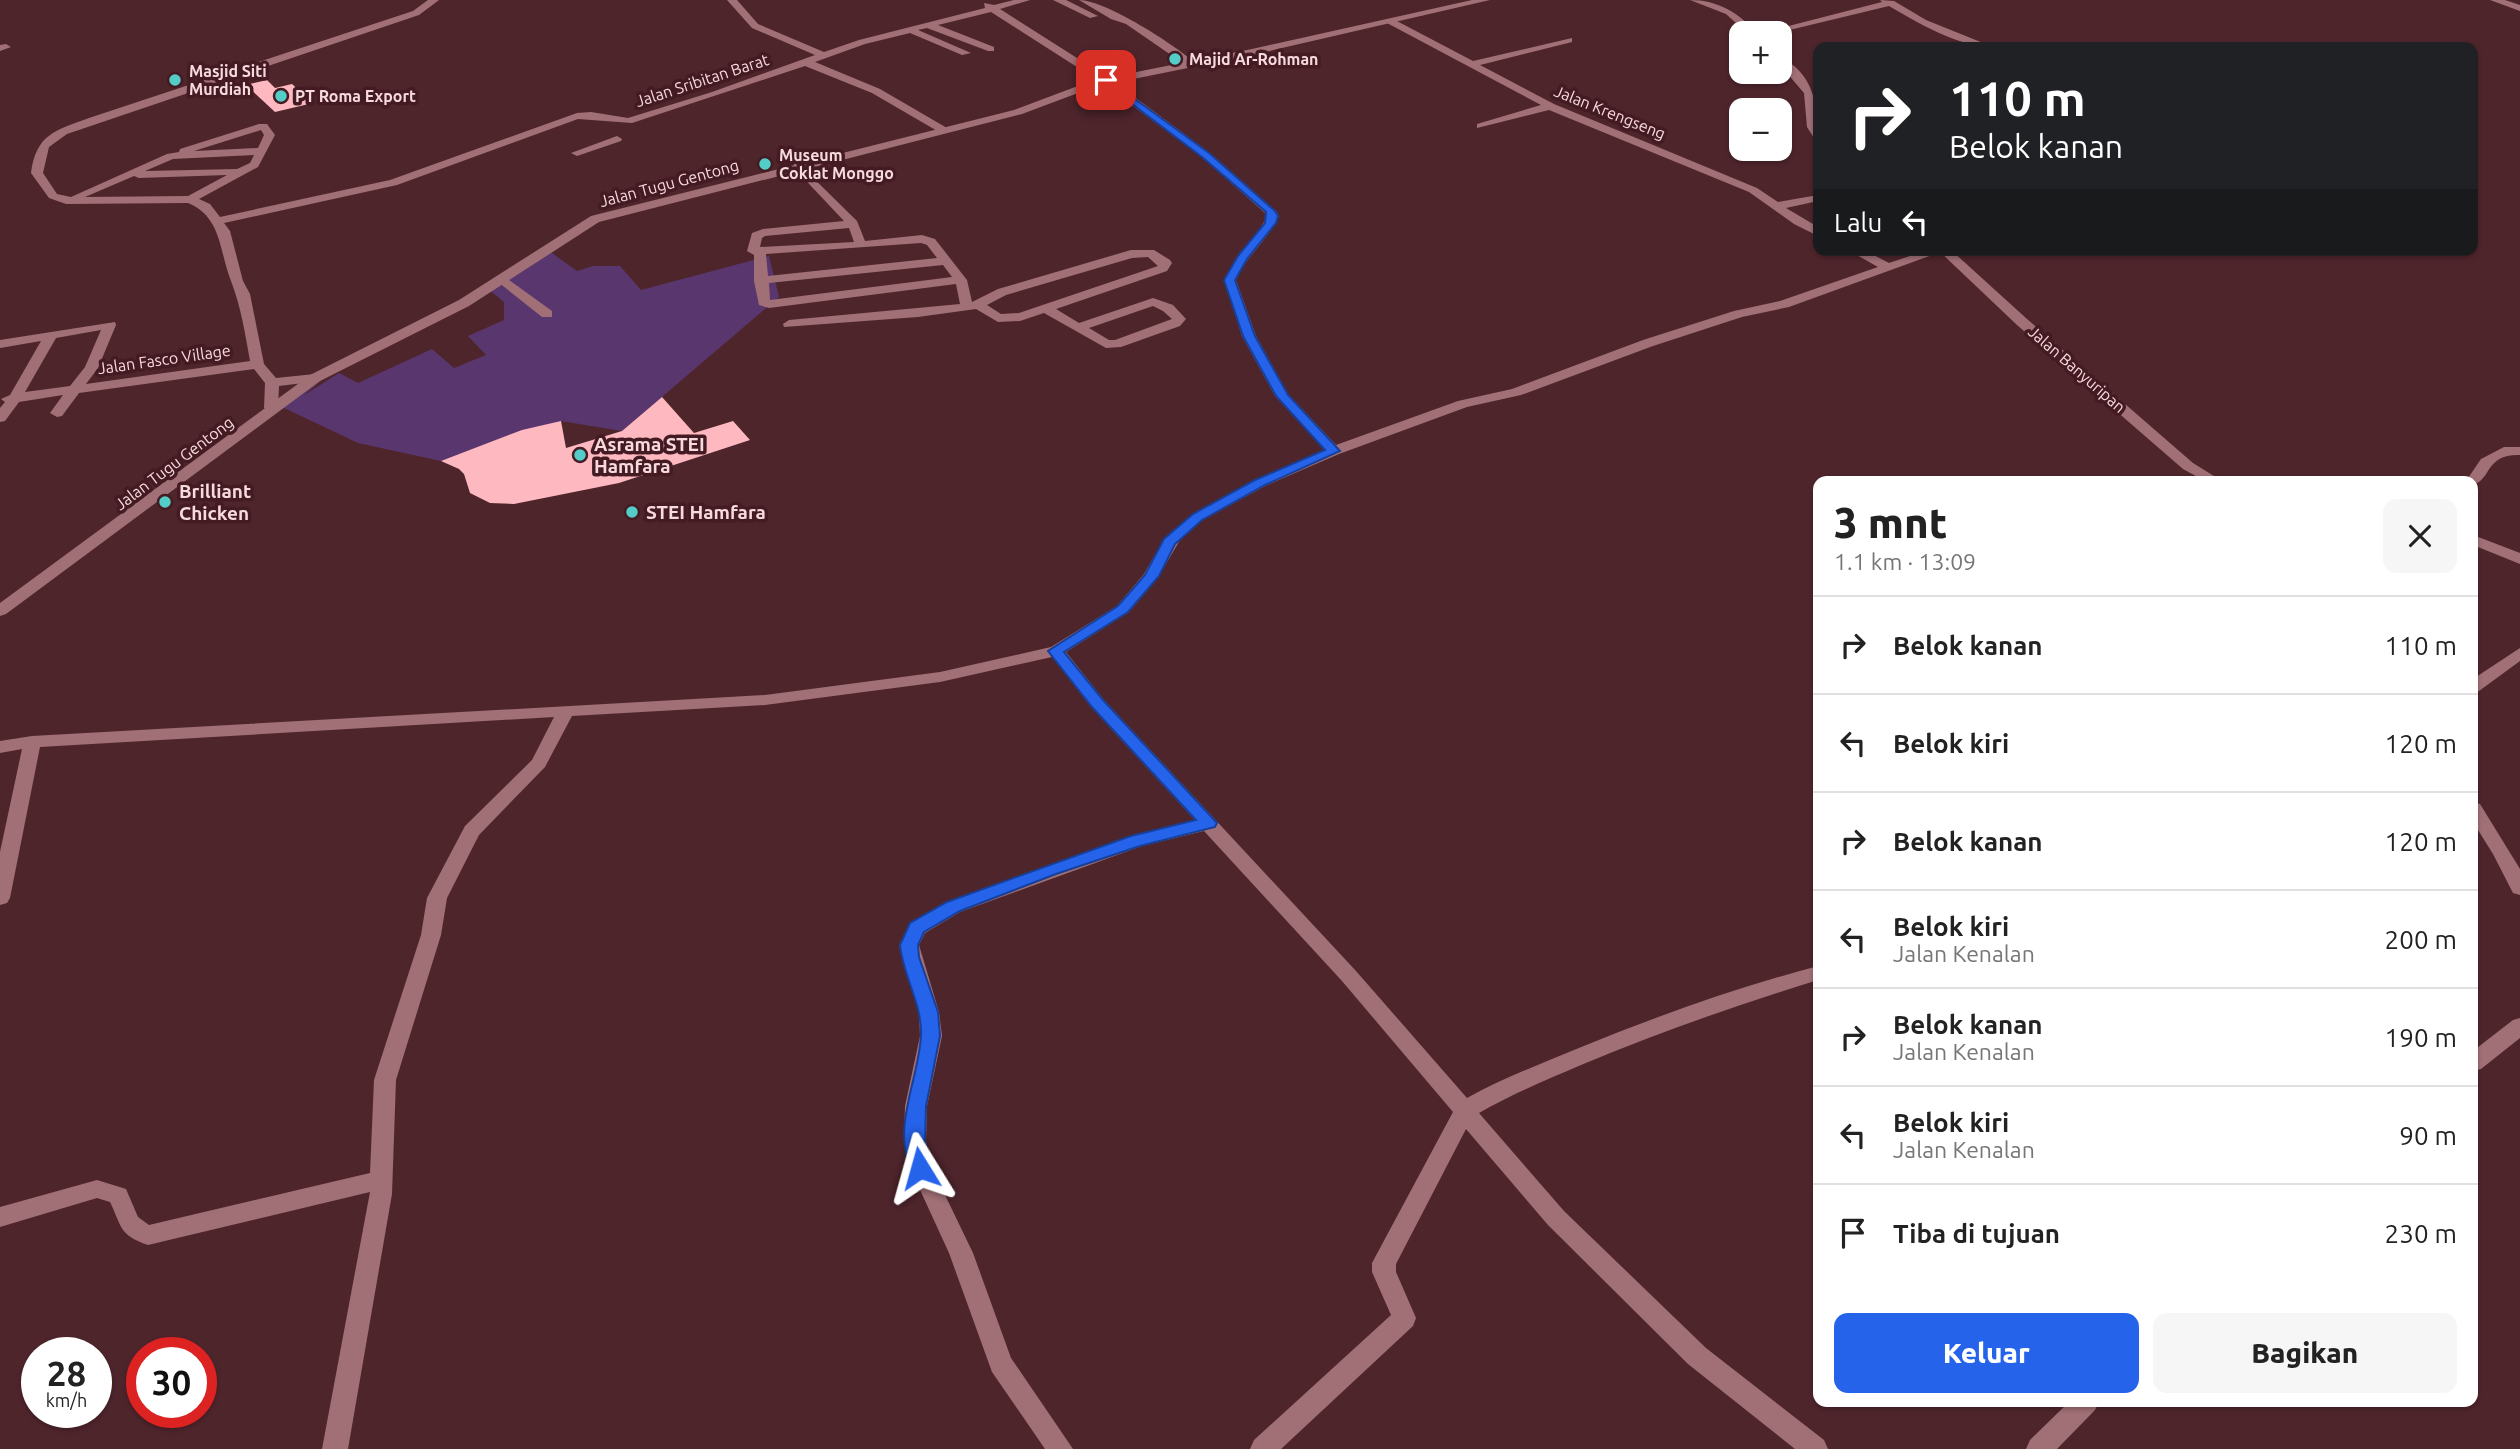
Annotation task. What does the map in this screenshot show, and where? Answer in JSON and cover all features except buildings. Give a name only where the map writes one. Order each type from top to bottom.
[{"type":"street","points":[[271,408],[272,383],[257,364],[243,295],[224,232],[206,206],[190,199],[66,201],[53,197],[37,173],[40,152],[44,145],[56,136],[93,120],[416,13],[434,0]]},
{"type":"street","points":[[732,0],[755,26],[823,55]]},
{"type":"street","points":[[978,0],[995,8],[1106,80],[1199,150],[1270,211],[1273,216],[1270,223],[1237,265],[1230,280],[1249,336],[1282,396],[1334,451]]},
{"type":"street","name":"Jalan Sribitan Barat","points":[[218,221],[393,183],[577,116],[591,115],[628,121],[716,94],[823,55],[1025,0]]},
{"type":"street","points":[[1058,0],[1089,6],[1129,22],[1191,64]]},
{"type":"street","name":"Jalan Tugu Gentong","points":[[0,611],[271,408],[316,378],[464,303],[595,219],[1018,112],[1106,80],[1485,0]]},
{"type":"street","points":[[1695,0],[1729,12],[1739,21]]},
{"type":"street","points":[[2495,0],[2520,8]]},
{"type":"street","points":[[1792,26],[1888,2],[1923,22],[1975,42]]},
{"type":"street","name":"Jalan Krengseng","points":[[1390,21],[1550,106],[1753,190],[1813,229]]},
{"type":"street","points":[[928,25],[991,49]]},
{"type":"street","points":[[911,31],[966,53]]},
{"type":"street","points":[[1472,64],[1569,40]]},
{"type":"street","points":[[805,62],[875,88],[906,104],[943,130]]},
{"type":"street","points":[[1792,72],[1804,84],[1811,97],[1810,124],[1813,128]]},
{"type":"street","points":[[1481,126],[1550,106]]},
{"type":"street","points":[[577,153],[620,143],[614,134],[628,121]]},
{"type":"street","points":[[66,201],[171,156],[262,126],[270,135],[254,165],[190,199]]},
{"type":"street","points":[[171,156],[262,151]]},
{"type":"street","points":[[798,166],[853,224],[861,245]]},
{"type":"street","points":[[128,176],[243,170]]},
{"type":"street","points":[[1777,206],[1813,199]]},
{"type":"street","points":[[789,324],[973,305],[1002,292],[1131,254],[1153,254],[1166,263],[1163,268],[1150,274],[1046,309],[1005,319],[973,305],[961,280],[926,239],[753,251],[757,234],[853,224]]},
{"type":"street","points":[[760,252],[760,281],[764,302],[769,304],[961,280]]},
{"type":"street","points":[[1866,256],[1889,268]]},
{"type":"street","points":[[0,747],[32,742],[765,701],[862,690],[940,677],[1056,651],[1123,609],[1151,576],[1169,542],[1198,517],[1260,482],[1334,451],[1463,404],[1516,392],[1648,343],[1739,314],[1784,304],[1924,256]]},
{"type":"street","name":"Jalan Banyuripan","points":[[1949,256],[2188,466],[2206,476]]},
{"type":"street","points":[[760,281],[945,261]]},
{"type":"street","points":[[502,279],[547,314]]},
{"type":"street","points":[[860,293],[865,316]]},
{"type":"street","points":[[1046,309],[1098,341],[1113,344],[1180,319],[1168,308],[1153,302],[1077,328]]},
{"type":"street","name":"Jalan Fasco Village","points":[[0,344],[107,325],[111,327],[91,368],[57,413]]},
{"type":"street","points":[[0,418],[15,398],[51,335]]},
{"type":"street","name":"Jalan Fasco Village","points":[[0,400],[257,364]]},
{"type":"street","points":[[272,383],[316,378]]},
{"type":"street","points":[[2476,476],[2485,462],[2497,453],[2520,451]]},
{"type":"street","points":[[2478,542],[2520,559]]},
{"type":"street","points":[[1056,651],[1098,704],[1349,976],[1556,1218],[1696,1356],[1815,1449]]},
{"type":"street","points":[[2478,683],[2520,653]]},
{"type":"street","points":[[335,1449],[381,1180],[385,1080],[431,935],[437,898],[472,831],[539,763],[566,711]]},
{"type":"street","points":[[0,898],[32,742]]},
{"type":"street","points":[[2478,816],[2502,852],[2520,888]]},
{"type":"street","points":[[1060,1449],[1001,1364],[961,1254],[920,1168],[915,1141],[916,1106],[931,1036],[929,1012],[909,945],[917,928],[953,907],[1137,841],[1209,823]]},
{"type":"street","points":[[1263,1449],[1404,1318],[1384,1272],[1384,1263],[1465,1110],[1500,1090],[1634,1034],[1717,1004],[1813,975]]},
{"type":"street","points":[[2478,1059],[2520,1026]]},
{"type":"street","points":[[0,1217],[86,1191],[112,1190],[119,1195],[128,1224],[135,1231],[148,1235],[381,1180]]},
{"type":"street","points":[[2039,1449],[2081,1407]]},
{"type":"shaded area","points":[[549,251],[577,271],[593,266],[620,266],[641,290],[769,256],[779,297],[622,431],[561,421],[441,461],[358,443],[280,406],[325,377],[303,396],[339,373],[358,383],[432,349],[454,368],[486,355],[468,336],[504,320],[504,302],[488,289]]},
{"type":"place","name":"Majid Ar-Rohman","points":[[1175,59]]},
{"type":"place","name":"Masjid Siti Murdiah","points":[[175,80]]},
{"type":"place","name":"PT Roma Export","points":[[281,96]]},
{"type":"place","name":"Museum Coklat Monggo","points":[[765,164]]},
{"type":"place","name":"Asrama STEI Hamfara","points":[[580,455]]},
{"type":"place","name":"Brilliant Chicken","points":[[165,502]]},
{"type":"place","name":"STEI Hamfara","points":[[632,512]]},
{"type":"route","points":[[920,1168],[915,1141],[916,1106],[931,1036],[929,1012],[910,957],[911,936],[917,928],[953,907],[1049,870],[1137,841],[1209,823],[1098,704],[1056,651],[1123,609],[1151,576],[1169,542],[1198,517],[1260,482],[1334,451],[1282,396],[1249,336],[1237,307],[1230,280],[1242,258],[1270,223],[1273,216],[1270,211],[1206,155],[1106,80]]}]
